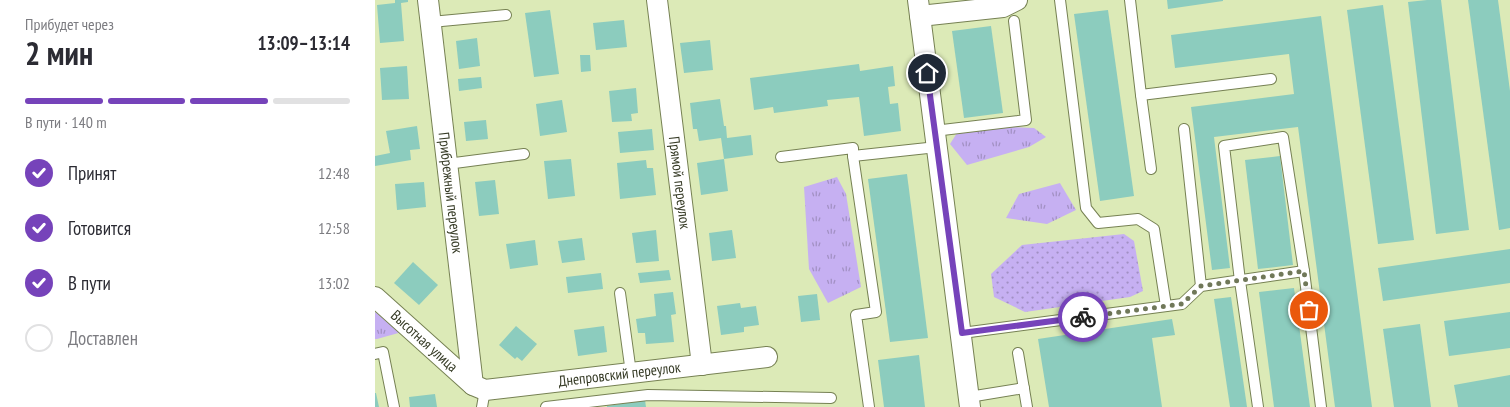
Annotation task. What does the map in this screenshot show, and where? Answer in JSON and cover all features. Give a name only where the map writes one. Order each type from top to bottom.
[{"type":"street","name":"Прибрежный переулок","points":[[428,0],[447,164],[480,394]]},
{"type":"street","name":"Прямой переулок","points":[[657,0],[702,365]]},
{"type":"street","points":[[970,402],[919,8],[1003,7],[1017,0]]},
{"type":"street","name":"Высотная улица","points":[[375,297],[480,394]]},
{"type":"street","name":"Днепровский переулок","points":[[480,394],[631,373],[767,357]]},
{"type":"lane","points":[[1060,0],[1086,208],[1098,223],[1138,219],[1153,229],[1167,306]]},
{"type":"lane","points":[[1130,0],[1151,169]]},
{"type":"lane","points":[[431,22],[507,15]]},
{"type":"lane","points":[[853,156],[1026,120],[1014,21]]},
{"type":"lane","points":[[1141,95],[1271,79]]},
{"type":"lane","points":[[1184,129],[1201,286]]},
{"type":"lane","points":[[1258,407],[1240,281],[1224,146],[1283,137],[1304,271],[1321,407]]},
{"type":"lane","points":[[781,157],[853,148],[876,312],[856,315],[869,407]]},
{"type":"lane","points":[[447,164],[524,154]]},
{"type":"lane","points":[[962,333],[1182,304],[1201,286],[1304,271]]},
{"type":"lane","points":[[620,293],[631,373]]},
{"type":"lane","points":[[375,354],[383,352],[394,407]]},
{"type":"lane","points":[[1017,353],[1027,407]]},
{"type":"lane","points":[[970,402],[1024,388]]},
{"type":"lane","points":[[546,407],[648,395],[831,398]]},
{"type":"green space","points":[[962,125],[1034,128],[1046,137],[1029,147],[967,165],[950,144]]},
{"type":"green space","points":[[837,177],[846,194],[861,287],[828,303],[809,269],[804,187]]},
{"type":"green space","points":[[1060,183],[1076,210],[1047,224],[1006,218],[1019,194]]},
{"type":"green space","points":[[1124,234],[1134,241],[1143,291],[1130,297],[1025,312],[994,297],[991,274],[1022,245]]},
{"type":"green space","points":[[375,312],[402,332],[375,339]]},
{"type":"building","points":[[395,0],[408,0],[408,2],[401,3],[404,41],[380,43],[377,5],[395,3]]},
{"type":"building","points":[[1167,0],[1223,0],[1223,1],[1168,9]]},
{"type":"building","points":[[1441,0],[1469,230],[1436,234],[1408,2]]},
{"type":"building","points":[[1468,0],[1498,0],[1510,91],[1510,228],[1499,230]]},
{"type":"building","points":[[1383,5],[1414,240],[1378,244],[1347,10]]},
{"type":"building","points":[[550,10],[559,74],[534,77],[525,13]]},
{"type":"building","points":[[1108,10],[1134,196],[1100,201],[1074,14]]},
{"type":"building","points":[[1321,16],[1372,407],[1335,407],[1298,127],[1214,137],[1230,268],[1212,270],[1191,107],[1294,94],[1289,54],[1175,68],[1171,35]]},
{"type":"building","points":[[624,20],[627,47],[596,50],[593,23]]},
{"type":"building","points":[[991,26],[1003,113],[964,118],[952,31]]},
{"type":"building","points":[[477,38],[480,66],[459,69],[456,41]]},
{"type":"building","points":[[710,40],[713,70],[684,73],[680,43]]},
{"type":"building","points":[[580,55],[590,55],[591,71],[581,72]]},
{"type":"building","points":[[859,64],[860,71],[893,66],[895,86],[888,87],[890,104],[898,103],[901,131],[864,136],[859,97],[827,100],[828,106],[774,113],[773,107],[754,110],[750,78]]},
{"type":"building","points":[[407,66],[409,99],[382,100],[380,68]]},
{"type":"building","points":[[481,77],[482,88],[459,91],[458,79]]},
{"type":"building","points":[[636,88],[638,113],[631,114],[632,121],[612,122],[609,91]]},
{"type":"building","points":[[720,99],[727,138],[751,135],[753,155],[724,159],[721,138],[699,141],[697,129],[693,129],[690,103]]},
{"type":"building","points":[[562,100],[567,132],[540,136],[536,104]]},
{"type":"building","points":[[486,120],[488,139],[466,141],[464,122]]},
{"type":"building","points":[[417,126],[420,149],[410,150],[411,160],[375,166],[375,156],[390,153],[386,131]]},
{"type":"building","points":[[652,129],[654,150],[620,153],[618,132]]},
{"type":"building","points":[[1280,156],[1293,265],[1258,269],[1245,160]]},
{"type":"building","points":[[571,159],[575,196],[548,199],[544,161]]},
{"type":"building","points":[[724,159],[728,191],[701,195],[697,163]]},
{"type":"building","points":[[646,160],[647,168],[653,168],[656,195],[620,199],[617,163]]},
{"type":"building","points":[[907,174],[928,338],[890,342],[868,179]]},
{"type":"building","points":[[495,180],[499,214],[479,216],[475,182]]},
{"type":"building","points":[[424,182],[426,207],[397,210],[395,184]]},
{"type":"building","points":[[656,230],[659,261],[636,263],[632,233]]},
{"type":"building","points":[[732,230],[736,258],[712,261],[709,233]]},
{"type":"building","points":[[582,238],[585,260],[562,263],[558,241]]},
{"type":"building","points":[[535,240],[538,265],[510,269],[506,244]]},
{"type":"building","points":[[1510,249],[1510,283],[1383,301],[1378,268]]},
{"type":"building","points":[[413,262],[438,285],[419,305],[394,283]]},
{"type":"building","points":[[669,270],[671,280],[640,283],[638,273]]},
{"type":"building","points":[[601,273],[603,289],[568,293],[566,277]]},
{"type":"building","points":[[1294,288],[1310,407],[1274,407],[1259,292]]},
{"type":"building","points":[[673,292],[676,314],[671,315],[674,342],[646,344],[645,333],[638,333],[636,319],[656,316],[654,294]]},
{"type":"building","points":[[817,294],[820,320],[801,322],[798,296]]},
{"type":"building","points":[[1231,297],[1247,407],[1230,407],[1214,299]]},
{"type":"building","points":[[740,303],[741,308],[756,306],[759,325],[744,327],[744,332],[721,335],[717,306]]},
{"type":"building","points":[[1510,312],[1510,348],[1449,356],[1444,321]]},
{"type":"building","points":[[1172,319],[1175,335],[1152,338],[1162,407],[1049,407],[1038,339]]},
{"type":"building","points":[[1420,324],[1431,407],[1394,407],[1383,329]]},
{"type":"building","points":[[516,326],[537,344],[522,361],[517,357],[515,359],[499,345]]},
{"type":"building","points":[[604,326],[607,352],[578,356],[574,330]]},
{"type":"building","points":[[919,355],[925,407],[884,407],[878,360]]},
{"type":"building","points":[[1510,375],[1510,407],[1458,407],[1454,385]]},
{"type":"building","points":[[376,393],[379,407],[375,407]]},
{"type":"building","points":[[435,394],[437,407],[410,407],[409,397]]},
{"type":"building","points":[[645,400],[646,407],[607,407],[607,406]]},
{"type":"way so far","points":[[1083,317],[1182,304],[1201,286],[1304,271],[1309,310]]},
{"type":"route","points":[[927,73],[962,333],[1083,317]]}]
